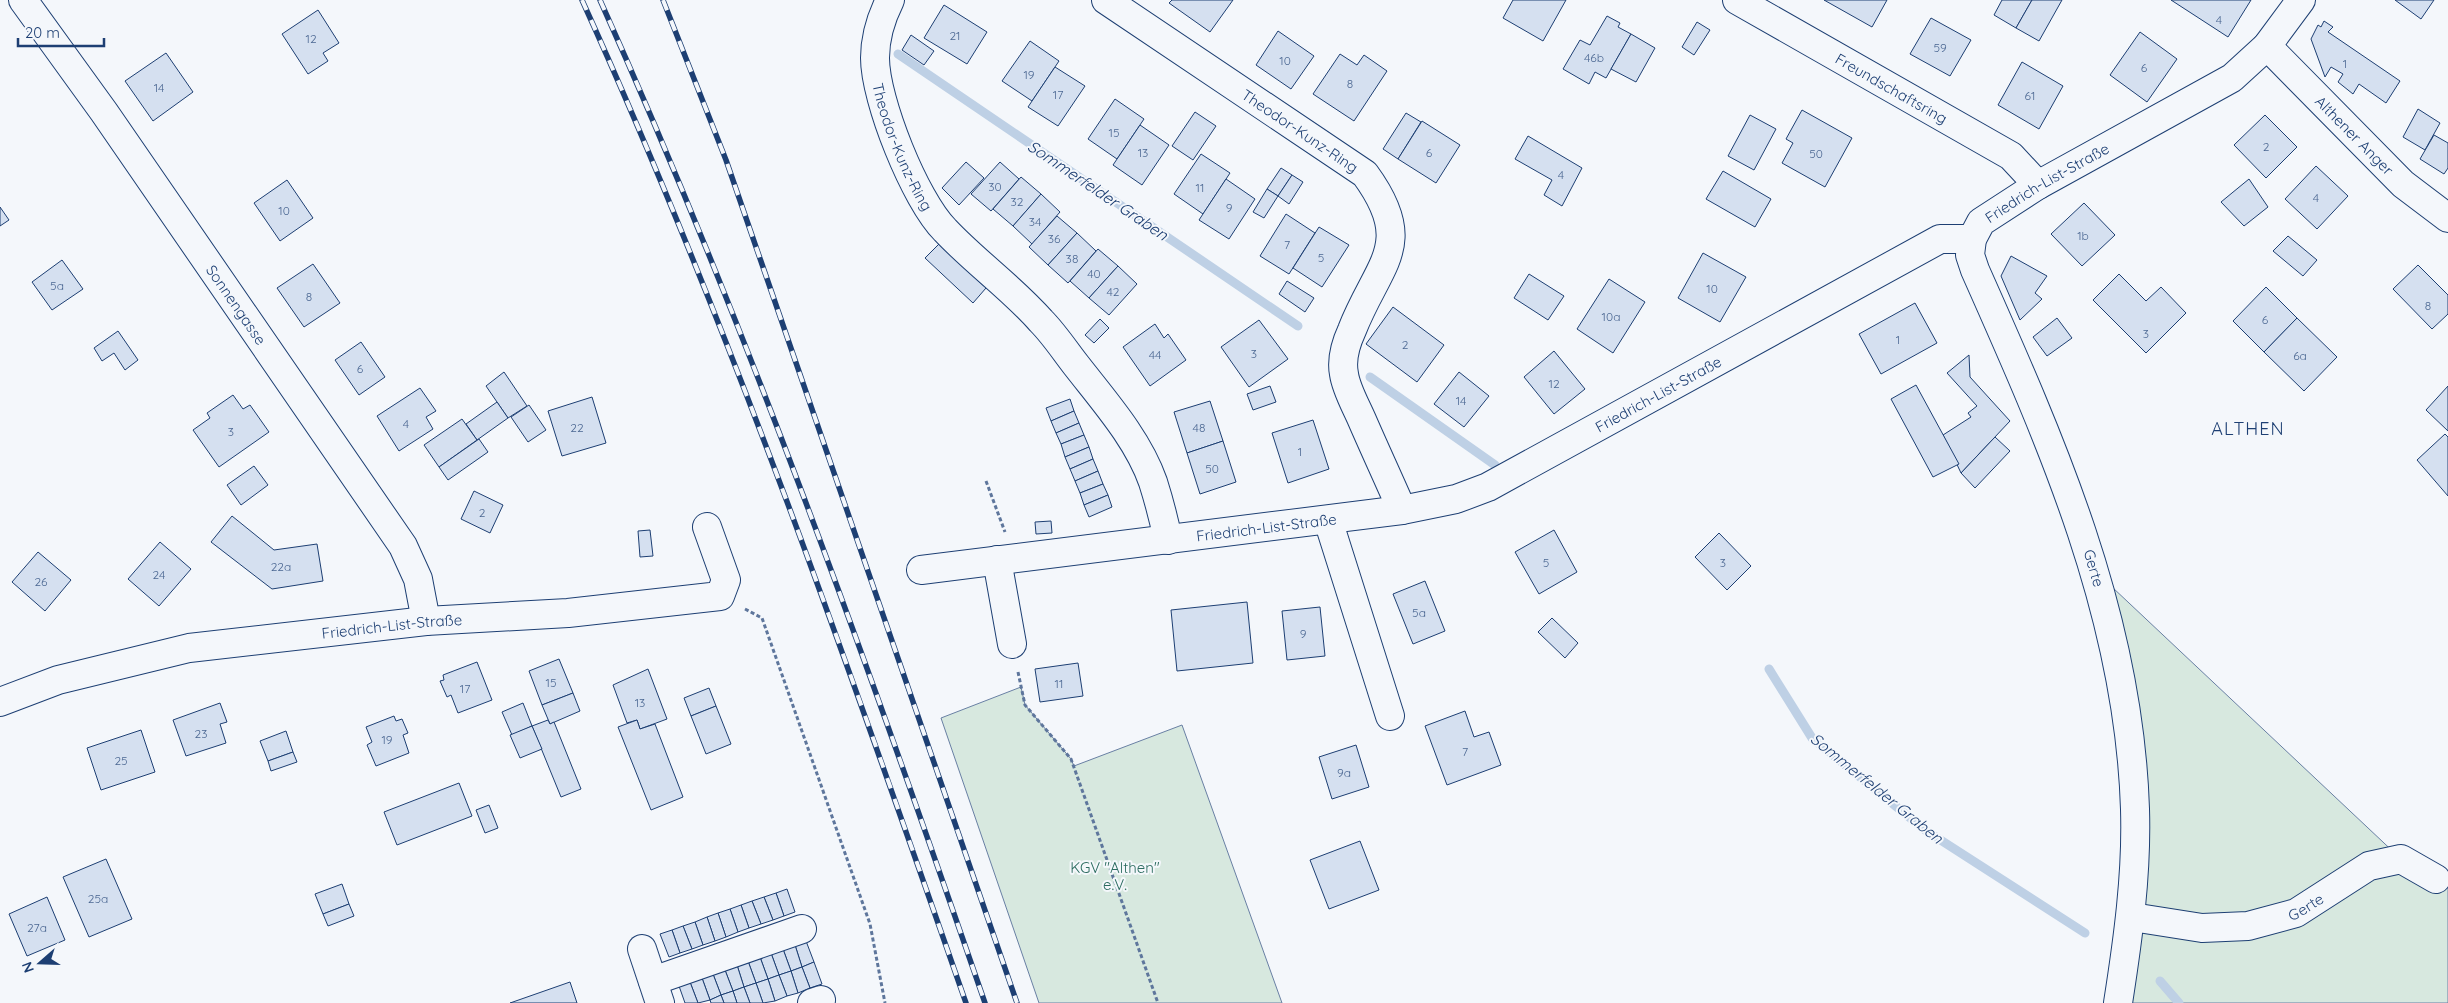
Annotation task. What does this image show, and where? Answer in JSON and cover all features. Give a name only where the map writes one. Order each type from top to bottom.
[{"type":"street","name":"Sonnengasse","points":[[23,0],[104,112],[403,546],[418,579],[426,621]]},
{"type":"street","name":"Theodor-Kunz-Ring","points":[[890,0],[883,14],[877,37],[875,58],[877,83],[912,178],[928,210],[945,230],[1042,321],[1094,388],[1133,443],[1152,480],[1168,540]]},
{"type":"street","name":"Theodor-Kunz-Ring","points":[[1106,0],[1366,174],[1378,190],[1388,211],[1392,231],[1383,268],[1360,307],[1345,346],[1344,374],[1402,510]]},
{"type":"street","name":"Freundschaftsring","points":[[1737,0],[2011,156],[2038,185]]},
{"type":"street","name":"Friedrich-List-Straße","points":[[921,570],[1402,510],[1456,499],[1488,487],[1940,239],[1972,239],[1981,222],[2038,185],[2232,78],[2267,46],[2301,0]]},
{"type":"street","name":"Althener Anger","points":[[2267,46],[2403,184],[2448,218]]},
{"type":"street","name":"Gerte","points":[[1972,239],[1970,255],[1975,270],[2065,481],[2109,623],[2129,723],[2135,810],[2132,917],[2118,1003]]},
{"type":"street","points":[[1328,520],[1390,716]]},
{"type":"street","points":[[707,527],[726,580],[720,596]]},
{"type":"street","points":[[1006,559],[1012,644]]},
{"type":"street","name":"Friedrich-List-Straße","points":[[0,702],[58,680],[189,648],[426,621],[568,613],[720,596]]},
{"type":"street","name":"Gerte","points":[[2132,917],[2202,928],[2248,926],[2296,913],[2369,866],[2401,859],[2436,879]]},
{"type":"street","points":[[642,950],[656,992],[802,929]]},
{"type":"path","points":[[986,481],[1006,559]]},
{"type":"path","points":[[720,596],[762,618],[870,924],[885,1003]]},
{"type":"path","points":[[1021,687],[1025,705],[1072,759],[1158,1003]]},
{"type":"green space","points":[[2095,571],[2401,859],[2448,888],[2448,1003],[2118,1003],[2135,809]]},
{"type":"green space","name":"KGV \"Althen\" e.V.","points":[[1021,687],[1025,705],[1071,759],[1074,766],[1182,725],[1282,1003],[1039,1003],[941,718]]},
{"type":"building","points":[[1172,0],[1233,0],[1210,32],[1169,3]]},
{"type":"building","points":[[1513,0],[1566,0],[1543,41],[1503,18]]},
{"type":"building","points":[[1824,0],[1887,0],[1872,27]]},
{"type":"building","points":[[2002,0],[2032,0],[2016,28],[1994,15]]},
{"type":"building","points":[[2032,0],[2062,0],[2039,41],[2016,28]]},
{"type":"building","points":[[2171,0],[2251,0],[2228,37]]},
{"type":"building","points":[[2395,0],[2434,0],[2421,19]]},
{"type":"building","points":[[944,5],[987,32],[967,64],[924,38]]},
{"type":"building","points":[[318,10],[339,43],[323,53],[328,61],[308,74],[282,34]]},
{"type":"building","points":[[1607,16],[1620,23],[1618,27],[1631,34],[1606,78],[1595,72],[1589,84],[1563,69],[1580,40],[1590,45]]},
{"type":"building","points":[[1931,18],[1971,40],[1950,76],[1910,54]]},
{"type":"building","points":[[2324,21],[2333,27],[2328,32],[2400,81],[2386,103],[2359,84],[2353,94],[2338,82],[2343,74],[2331,67],[2325,77],[2311,39],[2318,25],[2321,27]]},
{"type":"building","points":[[1697,22],[1710,30],[1694,55],[1682,47]]},
{"type":"building","points":[[1278,31],[1314,56],[1291,89],[1256,65]]},
{"type":"building","points":[[2140,32],[2177,59],[2147,102],[2110,75]]},
{"type":"building","points":[[1631,34],[1655,48],[1636,82],[1611,69]]},
{"type":"building","points":[[911,35],[934,51],[924,65],[902,50]]},
{"type":"building","points":[[1030,41],[1059,61],[1032,101],[1002,81]]},
{"type":"building","points":[[166,53],[193,92],[153,121],[125,81]]},
{"type":"building","points":[[1340,54],[1357,65],[1364,55],[1387,71],[1354,121],[1313,94]]},
{"type":"building","points":[[2022,62],[2063,86],[2039,129],[1998,105]]},
{"type":"building","points":[[1055,67],[1085,86],[1058,126],[1028,107]]},
{"type":"building","points":[[1115,99],[1144,119],[1117,159],[1088,139]]},
{"type":"building","points":[[2418,109],[2440,123],[2425,150],[2403,137]]},
{"type":"building","points":[[1802,110],[1852,138],[1825,187],[1782,163],[1793,143],[1786,139]]},
{"type":"building","points":[[1195,112],[1216,126],[1193,160],[1172,146]]},
{"type":"building","points":[[1406,113],[1421,122],[1398,159],[1383,149]]},
{"type":"building","points":[[1750,115],[1776,129],[1754,170],[1728,156]]},
{"type":"building","points":[[2265,115],[2297,147],[2266,178],[2234,145]]},
{"type":"building","points":[[1422,121],[1460,145],[1436,183],[1398,159]]},
{"type":"building","points":[[1140,125],[1169,145],[1142,185],[1113,165]]},
{"type":"building","points":[[2434,135],[2448,143],[2448,168],[2444,174],[2420,159]]},
{"type":"building","points":[[1528,136],[1582,168],[1562,206],[1544,195],[1552,180],[1515,159]]},
{"type":"building","points":[[1201,154],[1230,173],[1203,214],[1174,194]]},
{"type":"building","points":[[966,162],[984,178],[959,205],[942,188]]},
{"type":"building","points":[[1000,162],[1019,179],[991,211],[971,194]]},
{"type":"building","points":[[2316,166],[2348,196],[2317,229],[2285,199]]},
{"type":"building","points":[[1281,168],[1292,175],[1278,196],[1267,189]]},
{"type":"building","points":[[1723,171],[1771,199],[1755,227],[1706,199]]},
{"type":"building","points":[[1292,175],[1303,182],[1289,204],[1278,196]]},
{"type":"building","points":[[1021,177],[1041,194],[1013,226],[993,209]]},
{"type":"building","points":[[1226,179],[1255,199],[1229,239],[1199,220]]},
{"type":"building","points":[[2249,179],[2268,207],[2244,226],[2221,202]]},
{"type":"building","points":[[287,180],[313,218],[280,241],[254,203]]},
{"type":"building","points":[[1267,189],[1278,196],[1264,218],[1253,212]]},
{"type":"building","points":[[1041,194],[1060,212],[1032,244],[1013,226]]},
{"type":"building","points":[[2084,203],[2115,235],[2082,266],[2051,234]]},
{"type":"building","points":[[0,207],[9,220],[0,226]]},
{"type":"building","points":[[1286,214],[1315,233],[1289,274],[1260,256]]},
{"type":"building","points":[[1057,216],[1077,233],[1048,265],[1029,247]]},
{"type":"building","points":[[1319,227],[1349,245],[1322,287],[1293,268]]},
{"type":"building","points":[[1077,233],[1096,251],[1068,283],[1048,265]]},
{"type":"building","points":[[2288,236],[2317,260],[2303,276],[2273,251]]},
{"type":"building","points":[[939,244],[986,288],[973,303],[925,258]]},
{"type":"building","points":[[1098,249],[1118,266],[1089,298],[1070,281]]},
{"type":"building","points":[[1703,253],[1746,277],[1720,322],[1678,298]]},
{"type":"building","points":[[2011,256],[2047,276],[2035,293],[2042,299],[2020,320],[2001,276]]},
{"type":"building","points":[[62,260],[83,289],[52,310],[32,282]]},
{"type":"building","points":[[313,264],[340,303],[304,327],[277,288]]},
{"type":"building","points":[[2418,265],[2448,295],[2448,314],[2432,329],[2393,289]]},
{"type":"building","points":[[1118,266],[1137,284],[1109,315],[1089,298]]},
{"type":"building","points":[[1529,274],[1564,296],[1548,320],[1514,298]]},
{"type":"building","points":[[2119,274],[2146,301],[2161,287],[2186,313],[2146,353],[2093,300]]},
{"type":"building","points":[[1609,279],[1645,302],[1613,353],[1577,329]]},
{"type":"building","points":[[1287,281],[1314,298],[1305,312],[1279,294]]},
{"type":"building","points":[[2266,287],[2297,318],[2264,352],[2233,321]]},
{"type":"building","points":[[1915,303],[1937,343],[1881,374],[1859,334]]},
{"type":"building","points":[[1393,307],[1444,345],[1417,382],[1366,344]]},
{"type":"building","points":[[2057,318],[2072,338],[2047,356],[2033,337]]},
{"type":"building","points":[[2297,318],[2337,357],[2304,391],[2264,352]]},
{"type":"building","points":[[1100,319],[1109,328],[1094,343],[1085,335]]},
{"type":"building","points":[[1259,320],[1288,359],[1249,387],[1221,347]]},
{"type":"building","points":[[1155,324],[1164,338],[1168,334],[1186,360],[1150,386],[1123,347]]},
{"type":"building","points":[[118,331],[138,360],[125,370],[114,353],[102,361],[94,348]]},
{"type":"building","points":[[361,342],[385,377],[359,395],[335,360]]},
{"type":"building","points":[[1554,351],[1585,389],[1554,414],[1524,377]]},
{"type":"building","points":[[1969,355],[1970,377],[2010,421],[1961,473],[1943,435],[1971,417],[1968,413],[1977,406],[1947,373]]},
{"type":"building","points":[[504,372],[527,406],[508,418],[486,386]]},
{"type":"building","points":[[1459,372],[1489,396],[1464,427],[1434,404]]},
{"type":"building","points":[[1916,385],[1959,464],[1933,477],[1891,399]]},
{"type":"building","points":[[1270,386],[1276,402],[1253,410],[1247,394]]},
{"type":"building","points":[[2448,386],[2448,431],[2426,410]]},
{"type":"building","points":[[420,388],[436,411],[426,417],[433,429],[399,451],[377,416]]},
{"type":"building","points":[[233,395],[243,409],[250,405],[269,432],[219,467],[193,430],[210,418],[207,413]]},
{"type":"building","points":[[592,397],[606,443],[562,456],[548,411]]},
{"type":"building","points":[[1070,399],[1074,411],[1051,421],[1046,408]]},
{"type":"building","points":[[1210,401],[1223,441],[1187,453],[1174,412]]},
{"type":"building","points":[[497,402],[508,418],[477,440],[466,424]]},
{"type":"building","points":[[529,405],[546,430],[528,442],[511,417]]},
{"type":"building","points":[[1074,411],[1079,423],[1056,433],[1051,421]]},
{"type":"building","points":[[462,419],[477,440],[439,467],[424,445]]},
{"type":"building","points":[[1313,420],[1329,469],[1288,483],[1272,433]]},
{"type":"building","points":[[1079,423],[1084,435],[1061,444],[1056,433]]},
{"type":"building","points":[[2445,434],[2448,437],[2448,496],[2417,460]]},
{"type":"building","points":[[1084,435],[1089,447],[1065,457],[1061,444]]},
{"type":"building","points":[[1995,437],[2010,451],[1975,488],[1961,473]]},
{"type":"building","points":[[479,439],[488,452],[448,480],[439,467]]},
{"type":"building","points":[[1223,441],[1236,482],[1200,494],[1187,453]]},
{"type":"building","points":[[1089,447],[1093,459],[1070,469],[1065,457]]},
{"type":"building","points":[[1093,459],[1098,471],[1075,481],[1070,469]]},
{"type":"building","points":[[254,466],[268,485],[241,505],[227,485]]},
{"type":"building","points":[[1098,471],[1103,484],[1080,493],[1075,481]]},
{"type":"building","points":[[1103,484],[1108,495],[1084,505],[1080,493]]},
{"type":"building","points":[[474,491],[503,505],[490,533],[461,519]]},
{"type":"building","points":[[1108,495],[1112,507],[1089,517],[1084,505]]},
{"type":"building","points":[[232,516],[274,550],[317,544],[323,581],[272,589],[211,542]]},
{"type":"building","points":[[1051,521],[1052,533],[1036,534],[1035,522]]},
{"type":"building","points":[[650,530],[653,556],[640,557],[638,531]]},
{"type":"building","points":[[1554,530],[1577,572],[1539,594],[1515,552]]},
{"type":"building","points":[[1719,533],[1751,566],[1727,590],[1695,557]]},
{"type":"building","points":[[160,542],[191,569],[159,606],[128,579]]},
{"type":"building","points":[[38,552],[71,580],[45,611],[12,582]]},
{"type":"building","points":[[1425,581],[1445,631],[1413,644],[1393,594]]},
{"type":"building","points":[[1247,602],[1253,663],[1177,671],[1171,610]]},
{"type":"building","points":[[1320,607],[1325,656],[1287,660],[1282,611]]},
{"type":"building","points":[[1552,618],[1578,643],[1565,658],[1538,632]]},
{"type":"building","points":[[559,659],[573,693],[542,705],[529,671]]},
{"type":"building","points":[[477,662],[492,700],[458,713],[451,695],[447,697],[440,681],[444,680],[443,675]]},
{"type":"building","points":[[1078,663],[1083,696],[1040,702],[1035,669]]},
{"type":"building","points":[[648,669],[667,719],[640,729],[637,720],[627,723],[613,685]]},
{"type":"building","points":[[709,688],[716,706],[691,716],[684,698]]},
{"type":"building","points":[[573,693],[580,711],[550,724],[542,705]]},
{"type":"building","points":[[220,703],[227,722],[220,724],[226,743],[186,756],[173,720]]},
{"type":"building","points":[[523,703],[532,726],[512,735],[502,712]]},
{"type":"building","points":[[716,706],[731,744],[706,754],[691,716]]},
{"type":"building","points":[[1465,711],[1474,737],[1489,732],[1501,765],[1447,785],[1425,726]]},
{"type":"building","points":[[394,716],[396,721],[402,719],[408,733],[403,735],[409,753],[376,766],[367,745],[372,742],[366,727]]},
{"type":"building","points":[[548,720],[550,724],[554,722],[581,789],[561,797],[532,726]]},
{"type":"building","points":[[637,720],[640,729],[655,724],[683,797],[651,810],[618,727]]},
{"type":"building","points":[[532,726],[542,749],[520,758],[510,735]]},
{"type":"building","points":[[141,730],[155,772],[101,790],[87,748]]},
{"type":"building","points":[[286,731],[293,752],[268,761],[260,741]]},
{"type":"building","points":[[1356,745],[1369,787],[1332,799],[1319,757]]},
{"type":"building","points":[[293,752],[297,762],[271,771],[268,761]]},
{"type":"building","points":[[459,783],[472,816],[397,845],[384,812]]},
{"type":"building","points":[[489,805],[498,828],[485,833],[476,810]]},
{"type":"building","points":[[1360,841],[1379,890],[1329,909],[1310,860]]},
{"type":"building","points":[[106,859],[132,919],[89,937],[63,877]]},
{"type":"building","points":[[342,884],[349,904],[323,914],[315,894]]},
{"type":"building","points":[[787,889],[795,912],[784,916],[776,893]]},
{"type":"building","points":[[776,893],[784,916],[773,920],[764,897]]},
{"type":"building","points":[[47,897],[65,940],[27,956],[9,914]]},
{"type":"building","points":[[764,897],[773,920],[761,924],[752,901]]},
{"type":"building","points":[[752,901],[761,924],[749,928],[741,905]]},
{"type":"building","points":[[349,904],[354,916],[328,926],[323,914]]},
{"type":"building","points":[[741,905],[749,928],[738,932],[730,909]]},
{"type":"building","points":[[730,909],[738,932],[726,937],[718,913]]},
{"type":"building","points":[[718,913],[726,937],[715,941],[707,917]]},
{"type":"building","points":[[707,917],[715,941],[703,945],[695,922]]},
{"type":"building","points":[[695,922],[703,945],[692,949],[683,926]]},
{"type":"building","points":[[683,926],[692,949],[680,953],[672,930]]},
{"type":"building","points":[[672,930],[680,953],[669,957],[660,934]]},
{"type":"building","points":[[806,941],[814,962],[802,967],[795,945]]},
{"type":"building","points":[[795,945],[802,967],[791,971],[783,949]]},
{"type":"building","points":[[783,949],[791,971],[779,975],[771,953]]},
{"type":"building","points":[[771,953],[779,975],[768,979],[760,957]]},
{"type":"building","points":[[760,957],[768,979],[756,983],[748,961]]},
{"type":"building","points":[[748,961],[756,983],[744,987],[737,965]]},
{"type":"building","points":[[814,962],[822,984],[810,988],[802,967]]},
{"type":"building","points":[[737,965],[744,987],[733,991],[725,970]]},
{"type":"building","points":[[802,967],[810,988],[798,993],[791,971]]},
{"type":"building","points":[[725,970],[733,991],[721,995],[713,974]]},
{"type":"building","points":[[791,971],[798,993],[787,996],[779,975]]},
{"type":"building","points":[[713,974],[721,995],[710,1000],[702,978]]},
{"type":"building","points":[[779,975],[787,996],[775,1001],[768,979]]},
{"type":"building","points":[[702,978],[710,1000],[698,1003],[690,982]]},
{"type":"building","points":[[768,979],[775,1001],[763,1003],[756,983]]},
{"type":"building","points":[[570,982],[577,1003],[510,1003]]},
{"type":"building","points":[[690,982],[698,1003],[685,1003],[679,986]]},
{"type":"building","points":[[756,983],[763,1003],[750,1003],[744,987]]},
{"type":"building","points":[[744,987],[750,1003],[737,1003],[733,991]]},
{"type":"building","points":[[733,991],[737,1003],[724,1003],[721,995]]},
{"type":"building","points":[[721,995],[724,1003],[711,1003],[710,1000]]},
{"type":"waterway","name":"Sommerfelder Graben","points":[[898,54],[1298,326]]},
{"type":"waterway","name":"Sommerfelder Graben","points":[[1370,377],[1495,465]]},
{"type":"waterway","name":"Sommerfelder Graben","points":[[1769,669],[1812,738],[1925,830],[2085,933]]},
{"type":"waterway","name":"Sommerfelder Graben","points":[[2160,981],[2179,1003]]},
{"type":"railway","points":[[582,0],[688,247],[737,371],[832,623],[966,1003]]},
{"type":"railway","points":[[600,0],[706,247],[804,497],[851,623],[985,1003]]},
{"type":"railway","points":[[663,0],[726,160],[1017,1003]]},
{"type":"district","name":"ALTHEN","points":[[2248,428]]}]
